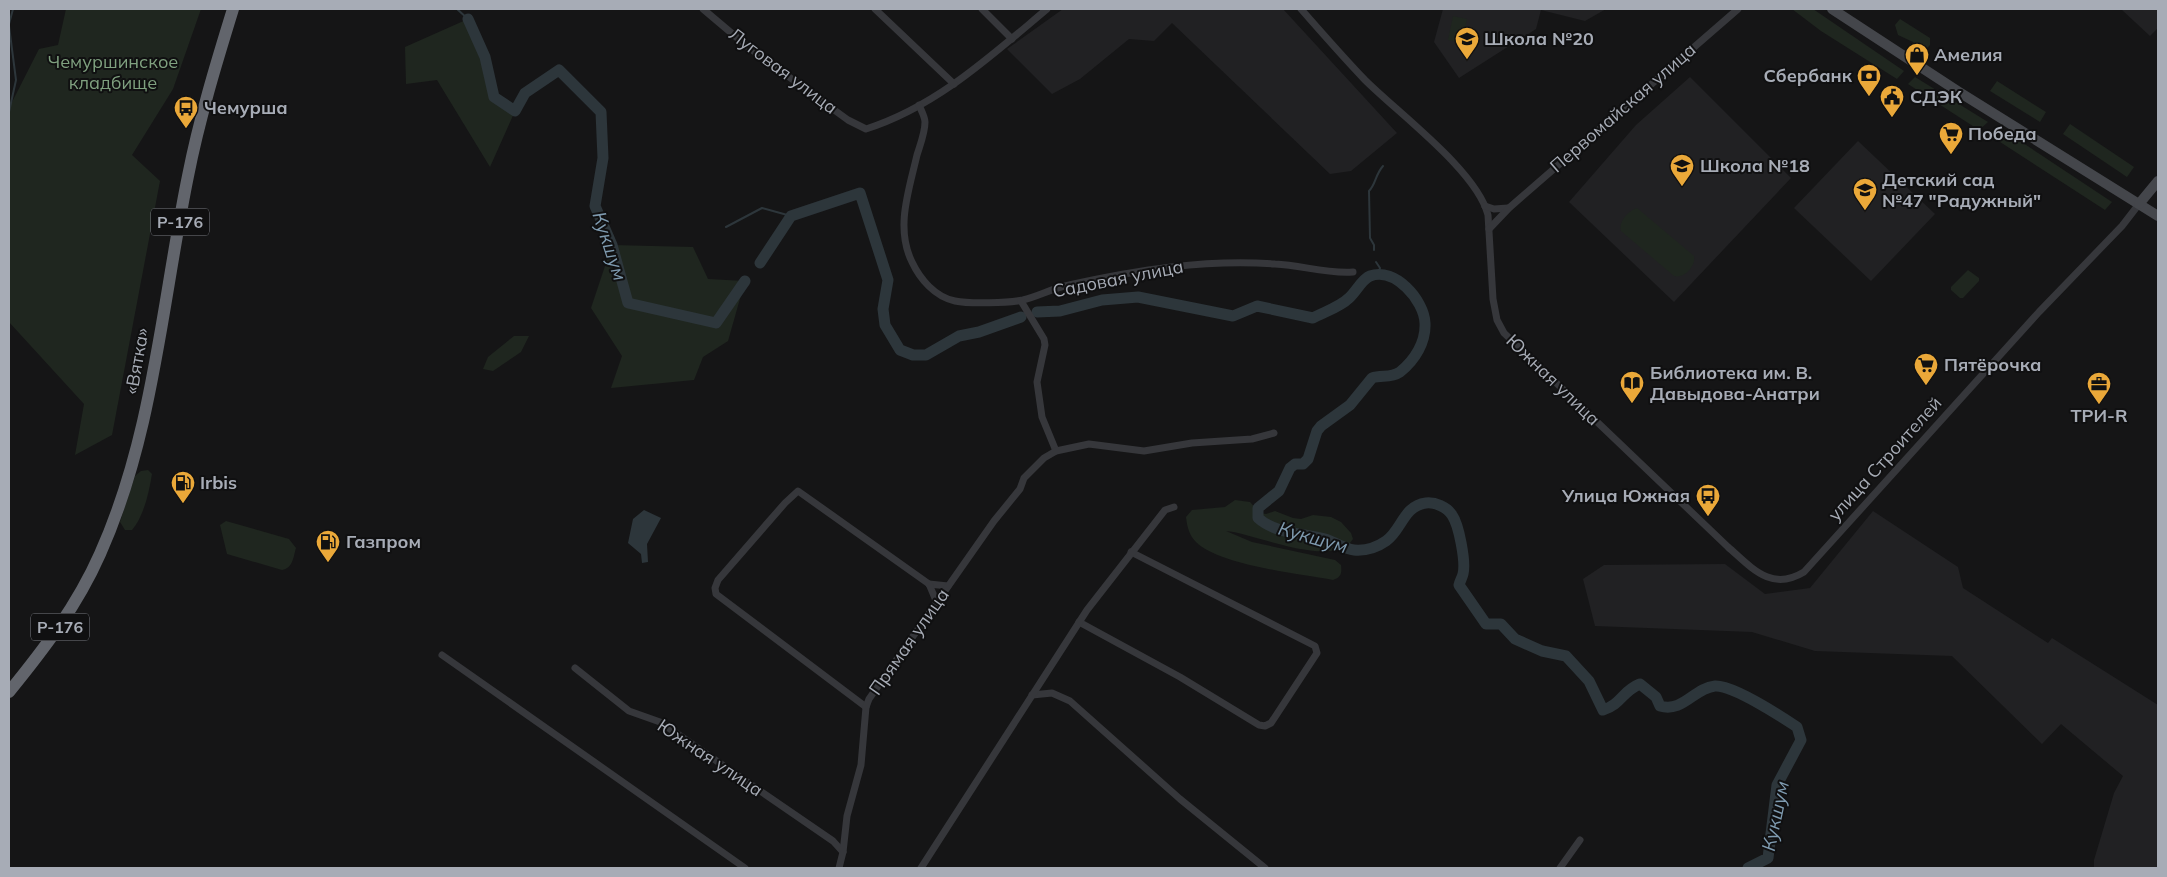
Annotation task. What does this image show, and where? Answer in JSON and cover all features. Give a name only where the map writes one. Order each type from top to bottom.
[{"type":"highway","name":"«Вятка»","points":[[9,692],[55,634],[83,589],[100,554],[126,487],[140,438],[188,176],[216,65],[233,9]]},
{"type":"main road","points":[[1832,9],[1959,92],[2158,216]]},
{"type":"main road","name":"улица Строителей","points":[[2139,204],[2158,181]]},
{"type":"street","name":"Луговая улица","points":[[703,9],[756,53],[848,120],[866,129],[888,122],[919,104]]},
{"type":"street","points":[[875,9],[954,84]]},
{"type":"street","points":[[982,9],[1012,38]]},
{"type":"street","points":[[919,104],[954,84],[1047,9]]},
{"type":"street","name":"Южная улица","points":[[1301,9],[1366,80],[1456,166],[1470,182],[1485,206],[1489,229],[1495,313],[1500,326],[1509,339],[1753,569],[1773,579],[1784,580],[1794,578]]},
{"type":"street","name":"Первомайская улица","points":[[1489,229],[1509,208],[1738,9]]},
{"type":"street","name":"Садовая улица","points":[[919,104],[925,122],[904,218],[904,239],[919,274],[930,288],[948,299],[969,302],[1021,300],[1067,285],[1156,268],[1208,263],[1276,264],[1333,273],[1353,272]]},
{"type":"street","name":"улица Строителей","points":[[1794,578],[1804,572],[2044,306],[2122,226],[2139,204]]},
{"type":"street","points":[[1485,206],[1494,209],[1509,208]]},
{"type":"street","points":[[1021,300],[1044,339],[1044,353],[1037,382],[1042,418],[1056,451],[1089,444],[1144,452],[1192,443],[1252,439],[1274,433]]},
{"type":"street","name":"Прямая улица","points":[[839,868],[844,852],[847,816],[861,764],[866,707],[869,699],[994,521],[1020,489],[1024,478],[1044,458],[1056,451]]},
{"type":"street","points":[[866,707],[716,594],[714,588],[718,580],[785,503],[798,491],[930,584],[935,593],[936,603]]},
{"type":"street","points":[[921,868],[1079,622],[1165,510],[1174,507]]},
{"type":"street","points":[[1079,622],[1180,677],[1259,725],[1265,726],[1270,723],[1317,653],[1315,646],[1131,552]]},
{"type":"street","points":[[930,584],[948,586]]},
{"type":"street","points":[[442,655],[745,868]]},
{"type":"street","name":"Южная улица","points":[[575,668],[629,711],[660,722],[833,842],[844,852]]},
{"type":"street","points":[[1032,695],[1052,694],[1070,701],[1180,799],[1265,868]]},
{"type":"street","points":[[1560,868],[1580,840]]},
{"type":"shaded area","points":[[1063,9],[1283,9],[1397,133],[1351,171],[1330,174],[1172,23],[1154,41],[1129,39],[1080,79],[1052,94],[1007,49]]},
{"type":"shaded area","name":"Школа №20","points":[[1443,9],[1606,9],[1585,21],[1541,10],[1536,29],[1459,78],[1434,42]]},
{"type":"shaded area","points":[[2121,9],[2158,9],[2158,28],[2150,36]]},
{"type":"shaded area","name":"Школа №18","points":[[1690,77],[1791,178],[1674,302],[1569,202],[1636,125]]},
{"type":"shaded area","name":"Детский сад №47 \"Радужный\"","points":[[1858,141],[1935,214],[1871,281],[1794,208]]},
{"type":"shaded area","points":[[644,510],[661,518],[647,544],[648,562],[642,563],[641,554],[628,543],[633,519]]},
{"type":"shaded area","points":[[1873,511],[1958,567],[1963,588],[2048,643],[2052,638],[2158,705],[2158,868],[2094,868],[2094,860],[2114,793],[2123,776],[2061,724],[2042,744],[1952,656],[1815,651],[1752,632],[1595,626],[1583,579],[1604,565],[1725,564],[1765,594],[1810,588]]},
{"type":"green space","name":"Чемуршинское кладбище","points":[[66,9],[201,9],[173,89],[132,155],[160,181],[112,435],[75,455],[84,404],[9,322],[9,108],[39,49],[58,45]]},
{"type":"green space","points":[[1792,9],[1813,9],[1904,71],[1897,79],[1821,31]]},
{"type":"green space","points":[[1453,16],[1467,19],[1462,43],[1448,40]]},
{"type":"green space","points":[[468,19],[485,57],[494,97],[515,111],[490,167],[437,80],[406,84],[405,47]]},
{"type":"green space","points":[[1900,19],[1930,38],[1930,45],[1927,48],[1918,48],[1913,42],[1898,35],[1895,25]]},
{"type":"green space","points":[[1915,77],[1988,122],[1979,130],[1908,84]]},
{"type":"green space","points":[[1997,81],[2046,112],[2040,122],[1990,91]]},
{"type":"green space","points":[[2070,124],[2134,167],[2127,177],[2063,134]]},
{"type":"green space","points":[[2005,131],[2112,202],[2105,210],[1997,140]]},
{"type":"green space","points":[[1637,208],[1694,256],[1693,264],[1689,271],[1682,276],[1674,276],[1621,231],[1621,224],[1625,217]]},
{"type":"green space","points":[[612,245],[693,247],[708,279],[745,281],[728,341],[703,357],[694,380],[611,388],[622,356],[591,308]]},
{"type":"green space","points":[[1968,270],[1979,278],[1979,281],[1963,298],[1960,298],[1951,290],[1951,287]]},
{"type":"green space","points":[[514,336],[529,336],[521,352],[493,371],[483,369],[488,357]]},
{"type":"green space","points":[[148,470],[152,474],[143,511],[132,530],[125,530],[120,522],[135,476],[141,471]]},
{"type":"green space","points":[[1235,500],[1250,502],[1260,513],[1266,514],[1275,511],[1301,519],[1313,515],[1331,517],[1341,522],[1351,533],[1353,539],[1343,548],[1329,551],[1311,551],[1226,531],[1252,542],[1335,560],[1341,565],[1341,573],[1338,578],[1333,580],[1240,563],[1207,550],[1196,542],[1189,530],[1186,517],[1192,510],[1225,507]]},
{"type":"green space","points":[[226,521],[289,539],[296,548],[290,565],[282,570],[227,554],[220,525]]},
{"type":"waterway","points":[[9,24],[13,9]]},
{"type":"waterway","name":"Кукшум","points":[[457,9],[468,19]]},
{"type":"waterway","name":"Кукшум","points":[[468,19],[485,57],[494,97],[515,111],[525,93],[559,70],[601,112],[603,158],[595,206],[612,245],[628,303],[716,323],[745,281]]},
{"type":"waterway","points":[[9,26],[16,80],[9,112]]},
{"type":"waterway","points":[[1374,250],[1374,245],[1370,238],[1369,191],[1383,166]]},
{"type":"waterway","name":"Кукшум","points":[[760,263],[791,216],[860,193],[888,280],[883,309],[885,325],[900,350],[913,355],[926,355],[959,336],[979,332],[1021,317]]},
{"type":"waterway","points":[[726,227],[762,208],[791,216]]},
{"type":"waterway","points":[[1376,262],[1380,268],[1378,275]]},
{"type":"waterway","name":"Кукшум","points":[[1037,312],[1060,311],[1102,300],[1138,297],[1233,316],[1257,306],[1313,318],[1337,307],[1352,295],[1364,280],[1370,276],[1380,274],[1398,281],[1414,296],[1423,314],[1425,323],[1424,337],[1415,356],[1400,372],[1372,378],[1350,405],[1321,426],[1317,431],[1308,459],[1303,464],[1295,464],[1290,468],[1279,491],[1258,508],[1258,518],[1281,530],[1325,539],[1354,550],[1363,550],[1375,547],[1386,541],[1412,509],[1418,505],[1433,503],[1447,510],[1455,520],[1463,553],[1464,568],[1459,585],[1486,624],[1501,624],[1515,639],[1542,651],[1566,656],[1589,681],[1603,710],[1640,684],[1656,697],[1660,706],[1668,707],[1682,703],[1701,691],[1715,686],[1723,687],[1745,696],[1797,727],[1801,740],[1777,785],[1768,858],[1748,868]]},
{"type":"place","name":"Школа №20","points":[[1467,60]]},
{"type":"place","name":"Амелия","points":[[1917,76]]},
{"type":"place","name":"Сбербанк","points":[[1869,97]]},
{"type":"place","name":"СДЭК","points":[[1892,118]]},
{"type":"place","name":"Чемурша","points":[[186,129]]},
{"type":"place","name":"Победа","points":[[1951,155]]},
{"type":"place","name":"Школа №18","points":[[1682,187]]},
{"type":"place","name":"Детский сад №47 \"Радужный\"","points":[[1865,211]]},
{"type":"place","name":"Пятёрочка","points":[[1926,386]]},
{"type":"place","name":"Библиотека им. В. Давыдова-Анатри","points":[[1632,404]]},
{"type":"place","name":"ТРИ-R","points":[[2099,405]]},
{"type":"place","name":"Irbis","points":[[183,504]]},
{"type":"place","name":"Улица Южная","points":[[1708,517]]},
{"type":"place","name":"Газпром","points":[[328,563]]}]
